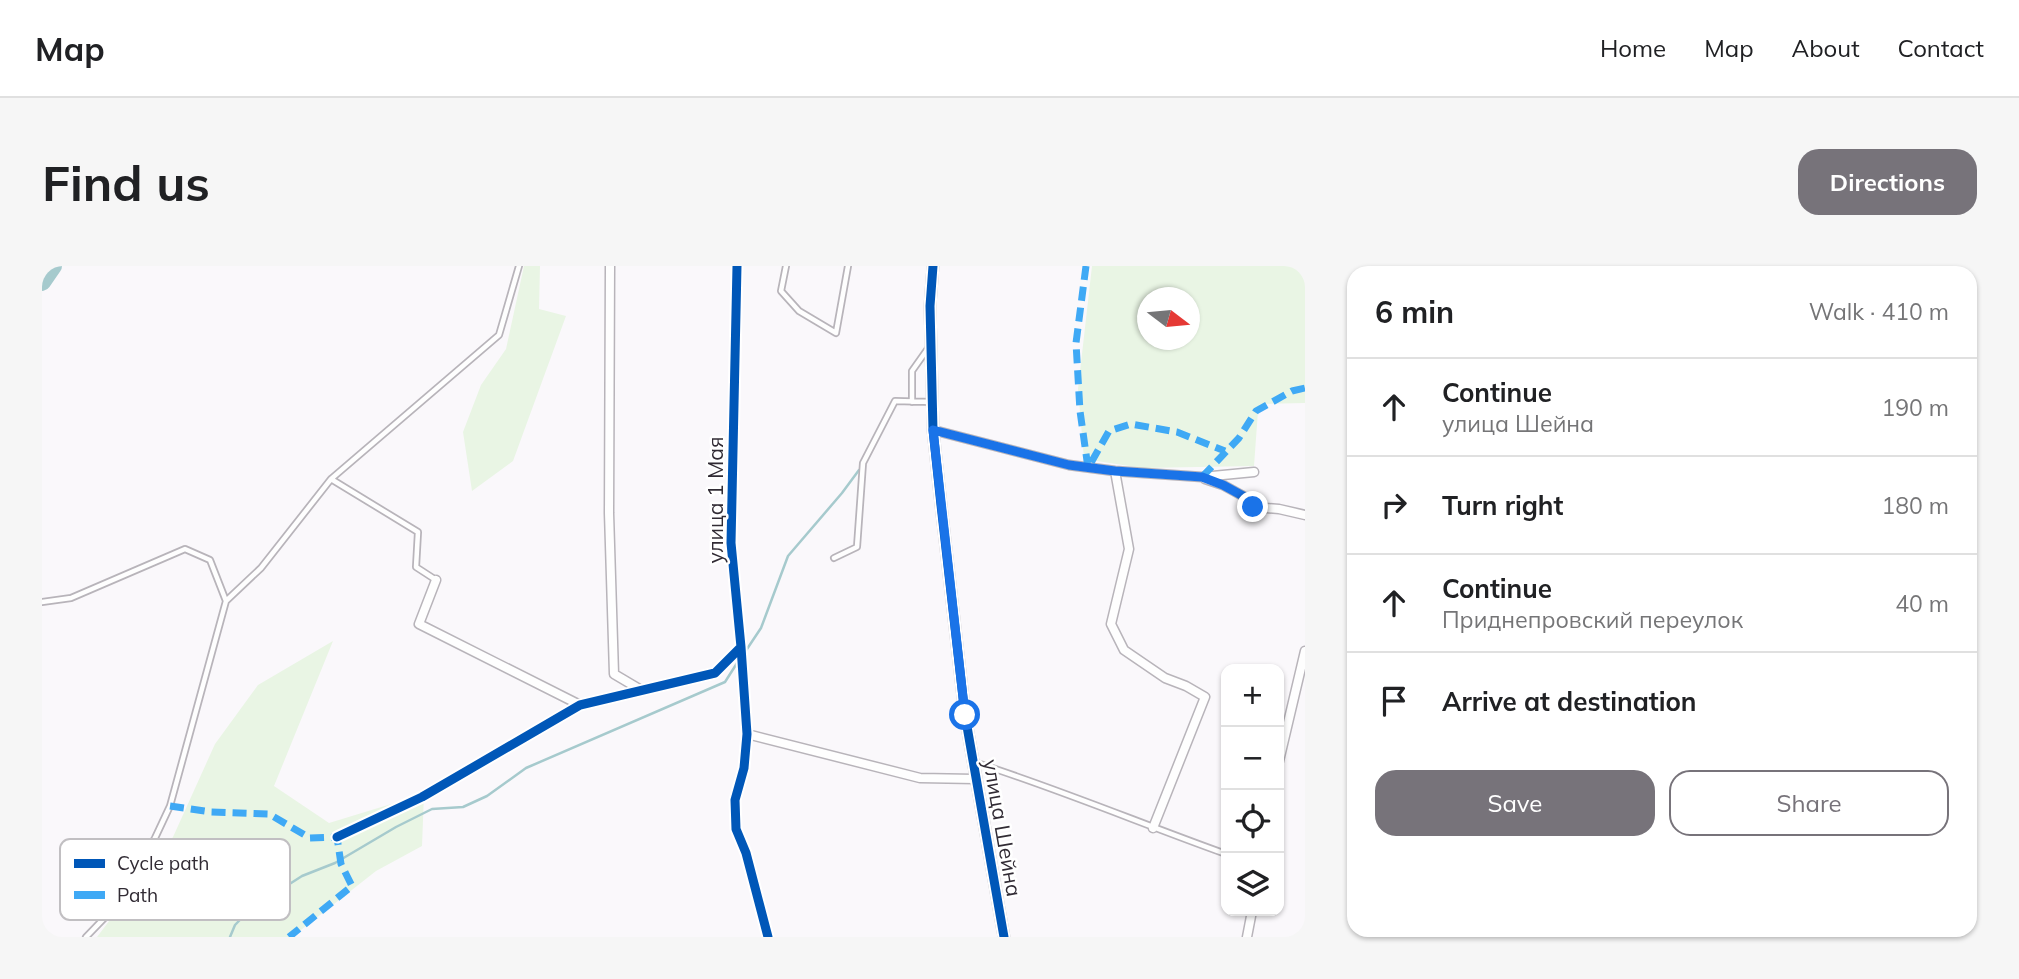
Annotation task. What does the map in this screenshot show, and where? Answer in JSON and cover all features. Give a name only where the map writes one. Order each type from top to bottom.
[{"type":"street","points":[[610,266],[609,513],[614,674],[641,690]]},
{"type":"street","name":"улица 1 Мая","points":[[737,266],[731,543],[747,734],[744,768],[735,800],[736,829],[746,853],[768,937]]},
{"type":"street","name":"улица Шейна","points":[[933,266],[930,306],[933,430],[963,702],[1004,937]]},
{"type":"street","points":[[933,430],[1069,465],[1202,477],[1254,472]]},
{"type":"street","points":[[1115,471],[1129,549],[1111,624],[1124,650],[1165,678],[1205,697],[1153,828]]},
{"type":"street","points":[[1202,477],[1243,496],[1253,507],[1305,515]]},
{"type":"street","points":[[436,580],[419,624],[580,705]]},
{"type":"street","points":[[337,837],[422,797],[580,705],[715,673],[741,647]]},
{"type":"street","points":[[1284,740],[1305,651]]},
{"type":"street","points":[[747,734],[920,778],[975,779]]},
{"type":"street","points":[[1247,937],[1251,916]]},
{"type":"lane","points":[[154,839],[170,806],[226,601],[261,568],[331,479],[499,335],[519,266]]},
{"type":"lane","points":[[786,266],[781,291],[799,311],[836,333],[848,266]]},
{"type":"lane","points":[[912,402],[912,371],[931,344]]},
{"type":"lane","points":[[834,558],[857,547],[863,463],[895,401],[933,402]]},
{"type":"lane","points":[[331,479],[418,532],[416,567],[436,580]]},
{"type":"lane","points":[[42,602],[71,598],[184,549],[210,560],[226,601]]},
{"type":"lane","points":[[972,761],[1062,791],[1153,828],[1221,851]]},
{"type":"lane","points":[[86,937],[102,920]]},
{"type":"green space","points":[[524,266],[540,266],[539,309],[566,316],[513,461],[472,491],[463,432],[481,385],[506,349]]},
{"type":"green space","points":[[1092,266],[1305,266],[1305,403],[1264,404],[1258,411],[1254,466],[1142,468],[1084,459],[1078,389]]},
{"type":"green space","points":[[333,641],[274,786],[329,823],[424,794],[422,846],[376,871],[292,937],[97,937],[110,920],[290,920],[290,839],[171,839],[215,744],[258,685]]},
{"type":"waterway","points":[[42,282],[53,266]]},
{"type":"waterway","points":[[745,652],[761,628],[788,556],[859,470]]},
{"type":"waterway","points":[[290,884],[335,863],[432,809],[463,807],[487,796],[526,768],[725,682],[739,660]]},
{"type":"waterway","points":[[230,937],[240,920]]},
{"type":"marked path","points":[[1086,266],[1076,343],[1080,411],[1088,468],[1109,431],[1131,424],[1177,432],[1225,451]]},
{"type":"marked path","points":[[1202,477],[1239,438],[1256,411],[1292,391],[1305,388]]},
{"type":"marked path","points":[[170,806],[211,812],[269,814],[310,838],[337,837],[341,864],[352,886],[289,937]]},
{"type":"cycle path","points":[[737,266],[731,543],[747,734],[744,768],[735,800],[736,829],[746,853],[768,937]]},
{"type":"cycle path","points":[[933,266],[930,306],[933,430],[965,715],[1004,937]]},
{"type":"cycle path","points":[[337,837],[422,797],[580,705],[715,673],[741,647]]},
{"type":"route","points":[[965,715],[933,430],[1069,465],[1202,477],[1243,496],[1253,507]]}]
